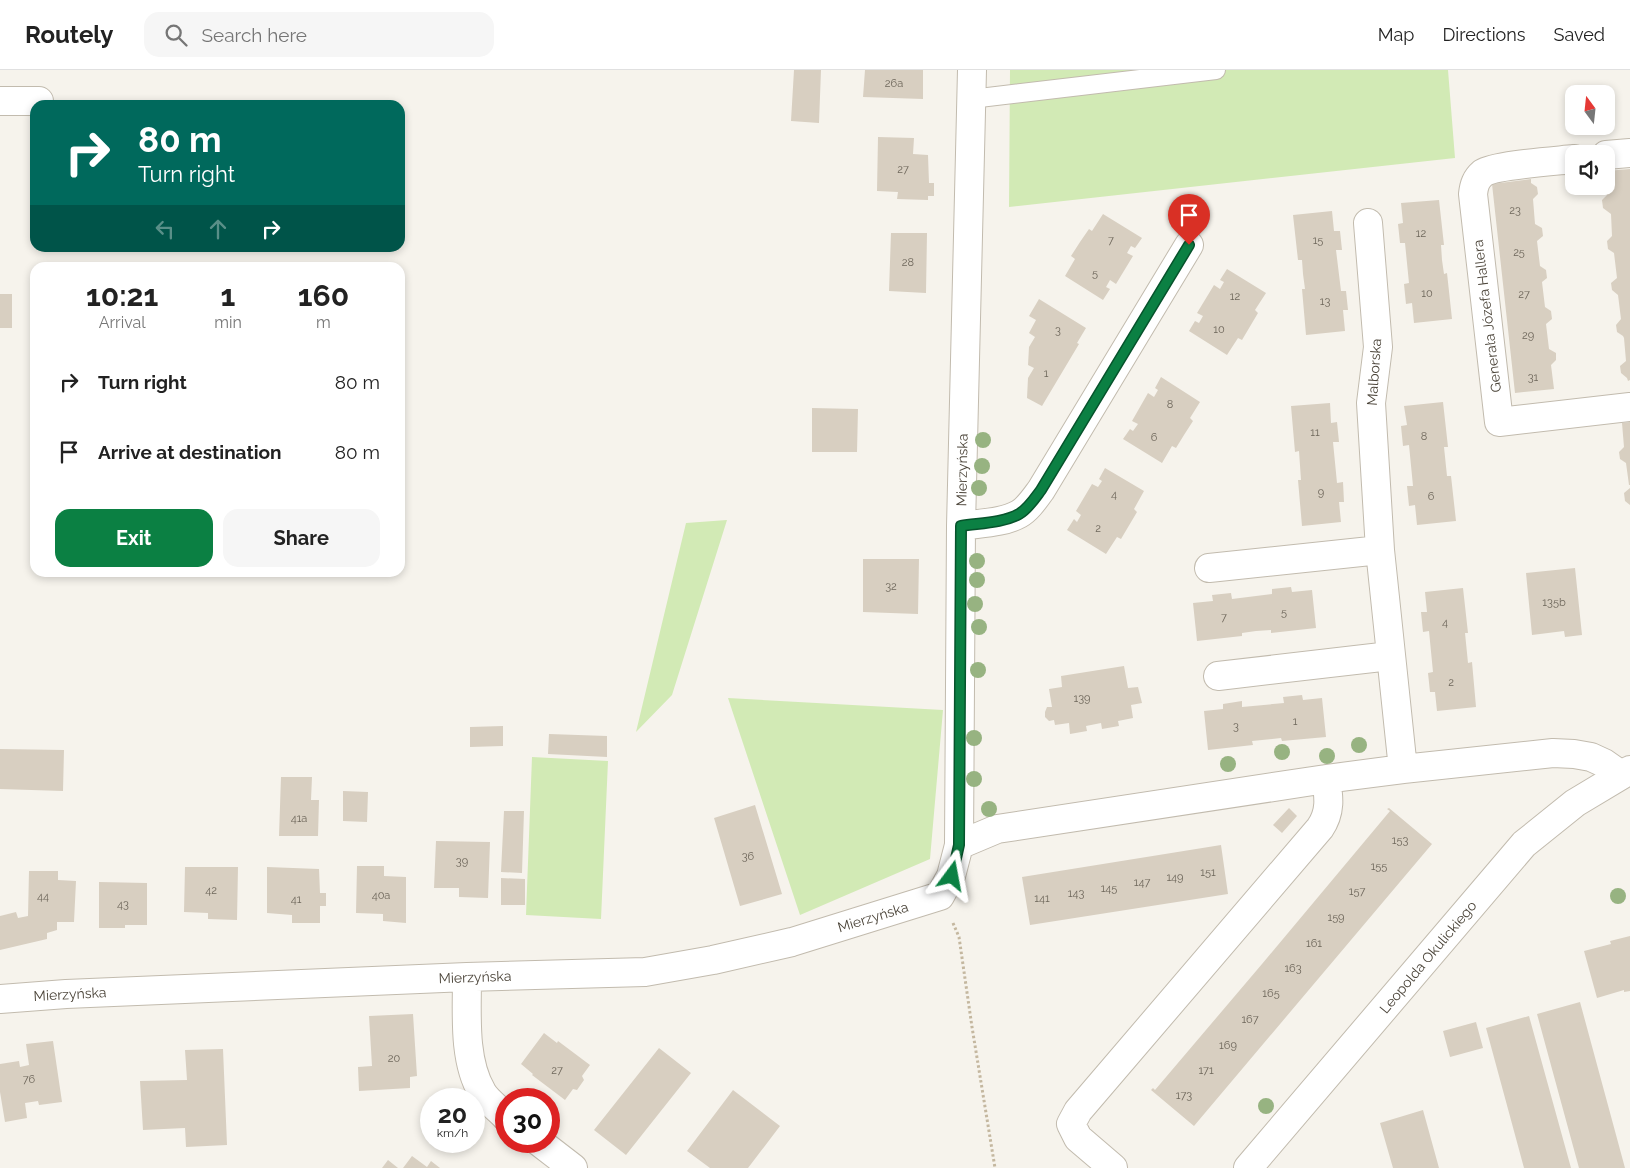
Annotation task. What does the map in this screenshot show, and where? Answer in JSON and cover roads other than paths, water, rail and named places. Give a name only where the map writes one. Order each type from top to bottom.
[{"type":"street","name":"Mierzyńska","points":[[0,999],[66,994],[467,977],[645,972],[713,960],[792,942],[940,896],[952,876],[959,845],[961,526],[972,70]]},
{"type":"street","points":[[0,100],[30,101]]},
{"type":"street","points":[[1615,154],[1630,152]]},
{"type":"street","name":"Generała Józefa Hallera","points":[[1565,160],[1496,168],[1484,173],[1475,182],[1473,194],[1499,422],[1630,406]]},
{"type":"street","name":"Malborska","points":[[1368,223],[1378,348],[1371,403],[1380,550],[1403,769]]},
{"type":"street","points":[[961,526],[998,521],[1020,514],[1031,503],[1041,490],[1189,245]]},
{"type":"street","points":[[1209,568],[1380,550]]},
{"type":"street","points":[[1218,676],[1390,656]]},
{"type":"street","points":[[959,845],[997,830],[1326,779],[1403,769],[1554,753],[1574,754],[1591,758],[1624,773]]},
{"type":"street","name":"Leopolda Okulickiego","points":[[1248,1168],[1524,844],[1575,803],[1624,773]]},
{"type":"street","points":[[1112,1168],[1078,1138],[1071,1124],[1078,1111],[1320,828],[1328,813],[1329,799],[1326,779]]},
{"type":"street","points":[[467,977],[467,1026],[471,1064],[482,1092],[495,1106]]},
{"type":"street","points":[[554,1153],[573,1168]]},
{"type":"lane","points":[[971,99],[1216,70]]}]
